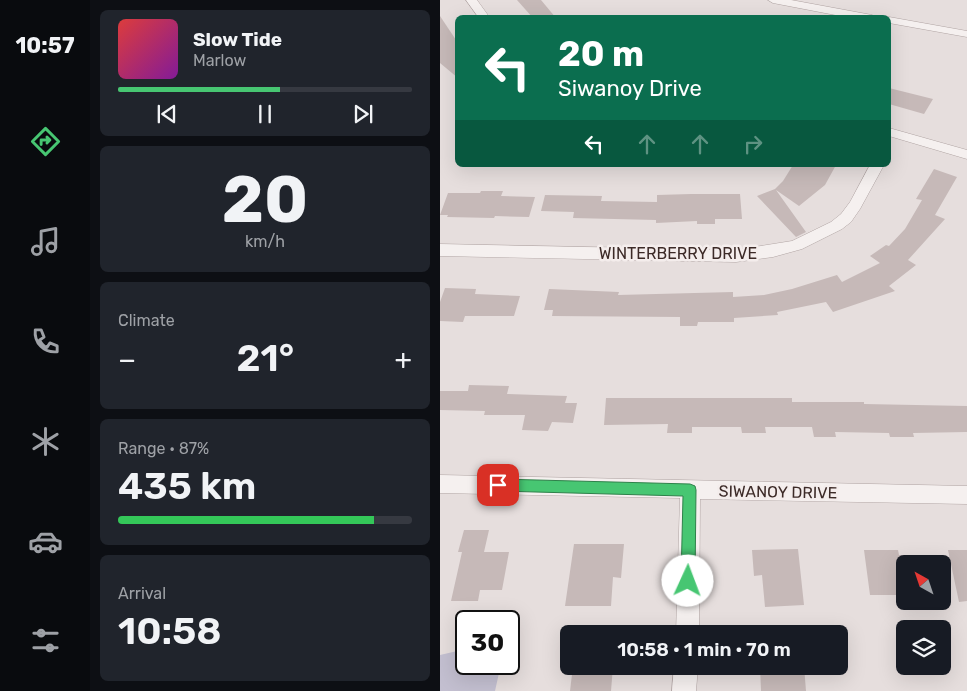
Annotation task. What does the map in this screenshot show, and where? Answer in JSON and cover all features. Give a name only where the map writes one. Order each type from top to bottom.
[{"type":"street","points":[[471,0],[482,15]]},
{"type":"street","points":[[774,0],[856,15]]},
{"type":"street","points":[[891,20],[967,34]]},
{"type":"street","points":[[891,135],[967,155]]},
{"type":"street","name":"WINTERBERRY DRIVE","points":[[440,250],[736,256],[772,253],[799,246],[820,236],[844,220],[858,200],[876,167]]},
{"type":"street","name":"SIWANOY DRIVE","points":[[440,484],[967,495]]},
{"type":"street","points":[[687,625],[690,490]]},
{"type":"street","points":[[684,691],[685,675]]},
{"type":"shaded area","points":[[455,652],[455,675],[499,675],[495,691],[440,691],[440,655]]},
{"type":"building","points":[[517,0],[541,0],[554,15],[530,15]]},
{"type":"building","points":[[440,16],[455,38],[455,76],[440,63]]},
{"type":"building","points":[[891,88],[933,99],[924,114],[891,105]]},
{"type":"building","points":[[792,167],[835,167],[825,185],[799,206],[776,190],[806,232],[796,237],[757,196],[775,189],[783,181]]},
{"type":"building","points":[[934,169],[957,177],[935,215],[945,219],[908,260],[916,265],[889,286],[895,291],[833,312],[826,302],[777,312],[778,315],[734,318],[734,322],[698,322],[697,326],[680,326],[680,317],[552,316],[553,310],[544,310],[549,289],[619,292],[618,295],[733,292],[733,297],[764,295],[792,289],[837,275],[842,282],[880,263],[870,256],[886,245],[889,246],[905,229],[922,200],[916,199]]},
{"type":"building","points":[[481,191],[503,191],[501,196],[535,197],[529,217],[447,217],[448,215],[440,215],[448,193],[480,193]]},
{"type":"building","points":[[740,194],[742,219],[715,219],[715,224],[697,224],[697,221],[656,223],[656,220],[573,218],[574,212],[541,211],[545,195],[602,196],[601,201],[657,202],[657,195]]},
{"type":"building","points":[[445,288],[476,289],[475,294],[520,296],[514,316],[465,316],[463,322],[440,321],[440,302]]},
{"type":"building","points":[[469,385],[509,386],[507,394],[567,396],[565,403],[577,403],[573,423],[552,422],[548,431],[522,430],[525,415],[484,415],[485,411],[440,410],[440,391],[468,391]]},
{"type":"building","points":[[606,398],[792,398],[792,402],[864,402],[864,404],[967,406],[967,432],[913,433],[914,437],[890,437],[889,433],[835,432],[836,437],[814,437],[812,427],[765,427],[766,433],[742,433],[741,427],[692,427],[692,433],[667,433],[668,424],[604,425]]},
{"type":"building","points":[[464,530],[489,530],[484,552],[509,552],[502,590],[480,590],[478,601],[451,601],[462,552],[458,552]]},
{"type":"building","points":[[574,544],[624,544],[621,578],[613,577],[611,606],[565,606]]},
{"type":"building","points":[[798,549],[804,605],[765,607],[762,575],[754,576],[752,550]]},
{"type":"building","points":[[864,550],[898,550],[899,555],[896,555],[896,595],[870,595]]},
{"type":"building","points":[[948,550],[967,550],[967,601],[959,602],[951,564],[951,555],[949,555]]},
{"type":"building","points":[[572,675],[612,675],[611,691],[570,691]]},
{"type":"building","points":[[760,675],[805,675],[806,691],[761,691]]},
{"type":"route","points":[[498,485],[690,490],[688,581]]}]
